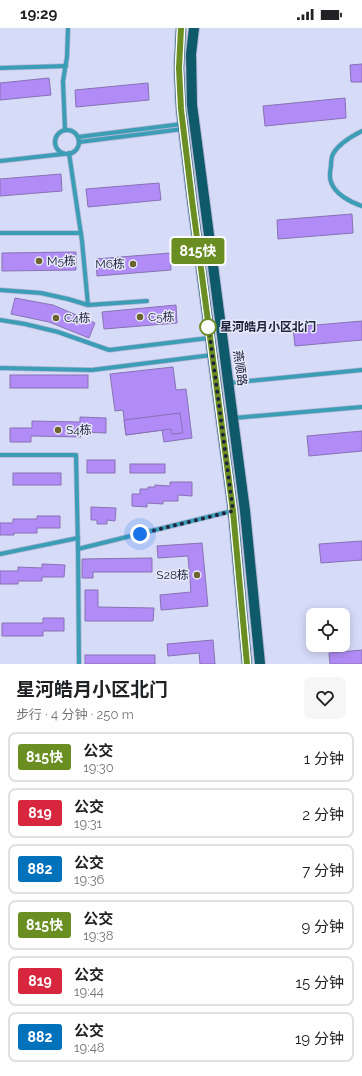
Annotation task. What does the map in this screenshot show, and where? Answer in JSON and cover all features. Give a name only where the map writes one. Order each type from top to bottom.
[{"type":"main road","points":[[182,28],[179,68],[181,109],[233,511],[247,664]]},
{"type":"main road","name":"燕顺路","points":[[194,28],[191,54],[192,105],[245,511],[260,664]]},
{"type":"lane","points":[[65,130],[63,81],[66,66],[68,28]]},
{"type":"lane","points":[[0,68],[66,66]]},
{"type":"lane","points":[[78,139],[183,126]]},
{"type":"lane","points":[[0,160],[67,153],[74,151],[77,148],[78,139],[73,132],[65,130],[58,134],[55,144],[60,152],[67,153]]},
{"type":"lane","points":[[362,130],[349,138],[333,154],[330,180],[334,188],[343,196],[362,206]]},
{"type":"lane","points":[[67,153],[81,233],[88,305]]},
{"type":"lane","points":[[0,233],[81,233]]},
{"type":"lane","points":[[0,290],[42,293],[88,305],[147,301]]},
{"type":"lane","points":[[0,320],[58,332],[109,350],[210,338]]},
{"type":"lane","points":[[0,368],[92,370],[212,355]]},
{"type":"lane","points":[[229,383],[362,370]]},
{"type":"lane","points":[[233,418],[362,407]]},
{"type":"lane","points":[[0,454],[76,455],[78,538],[78,664]]},
{"type":"lane","points":[[78,549],[233,511]]},
{"type":"lane","points":[[0,554],[78,538]]},
{"type":"building","points":[[362,64],[362,82],[351,82],[350,65]]},
{"type":"building","points":[[49,78],[51,95],[0,100],[0,83]]},
{"type":"building","points":[[148,83],[149,100],[76,107],[75,90]]},
{"type":"building","points":[[345,98],[346,118],[265,126],[263,106]]},
{"type":"building","points":[[61,174],[62,191],[0,196],[0,179]]},
{"type":"building","points":[[159,183],[161,200],[88,207],[86,189]]},
{"type":"building","points":[[352,214],[353,233],[278,239],[277,220]]},
{"type":"building","name":"M5栋","points":[[76,252],[76,270],[2,271],[2,253]]},
{"type":"building","name":"M6栋","points":[[170,253],[171,270],[97,276],[96,259]]},
{"type":"building","name":"C4栋","points":[[15,298],[53,305],[95,323],[89,338],[49,322],[11,314]]},
{"type":"building","name":"C5栋","points":[[176,305],[177,323],[104,329],[102,312]]},
{"type":"building","points":[[362,321],[362,340],[295,346],[293,327]]},
{"type":"building","points":[[173,367],[176,390],[186,389],[192,438],[164,442],[162,430],[126,435],[123,410],[115,411],[110,374]]},
{"type":"building","points":[[10,375],[88,375],[88,388],[10,388]]},
{"type":"building","points":[[180,413],[183,433],[172,434],[171,429],[126,435],[124,420]]},
{"type":"building","name":"S4栋","points":[[80,417],[106,418],[106,433],[82,432],[81,437],[31,436],[31,442],[10,442],[10,428],[32,428],[32,421],[80,422]]},
{"type":"building","points":[[362,431],[362,451],[309,456],[307,436]]},
{"type":"building","points":[[87,460],[115,460],[115,473],[87,473]]},
{"type":"building","points":[[130,464],[165,464],[165,473],[130,473]]},
{"type":"building","points":[[13,473],[61,473],[61,485],[13,485]]},
{"type":"building","points":[[170,482],[192,482],[192,496],[178,495],[178,501],[163,501],[163,504],[147,503],[147,507],[132,506],[132,494],[140,494],[140,489],[148,489],[148,487],[155,487],[155,485],[170,486]]},
{"type":"building","points":[[91,507],[116,508],[115,521],[107,520],[107,524],[97,524],[97,520],[91,520]]},
{"type":"building","points":[[37,516],[60,516],[60,528],[37,528],[37,533],[14,533],[14,535],[0,535],[0,523],[13,523],[13,519],[37,519]]},
{"type":"building","points":[[362,541],[362,560],[321,563],[319,544]]},
{"type":"building","name":"S28栋","points":[[202,543],[208,606],[161,610],[160,595],[191,592],[188,556],[158,558],[157,546]]},
{"type":"building","points":[[152,558],[152,572],[93,572],[93,578],[82,578],[82,559]]},
{"type":"building","points":[[42,564],[65,565],[64,577],[42,577],[42,581],[18,581],[18,584],[0,584],[0,571],[18,571],[18,567],[42,568]]},
{"type":"building","points":[[85,590],[98,590],[98,607],[154,608],[153,621],[85,621]]},
{"type":"building","points":[[43,618],[64,618],[64,631],[43,631],[43,636],[2,636],[2,623],[43,623]]},
{"type":"building","points":[[213,640],[215,664],[200,664],[199,653],[168,656],[167,644]]},
{"type":"building","points":[[362,650],[362,664],[330,664],[329,653]]},
{"type":"building","points":[[85,655],[155,655],[155,664],[85,664]]},
{"type":"bus line","name":"815快","points":[[181,28],[179,68],[181,109],[233,511],[247,664]]},
{"type":"place","name":"M5栋","points":[[39,261]]},
{"type":"place","name":"M6栋","points":[[133,264]]},
{"type":"place","name":"C5栋","points":[[140,317]]},
{"type":"place","name":"C4栋","points":[[56,318]]},
{"type":"place","name":"星河皓月小区北门","points":[[208,327]]},
{"type":"place","name":"S4栋","points":[[58,430]]},
{"type":"place","name":"S28栋","points":[[197,575]]},
{"type":"route","points":[[140,534],[233,511],[208,322],[208,327]]}]
